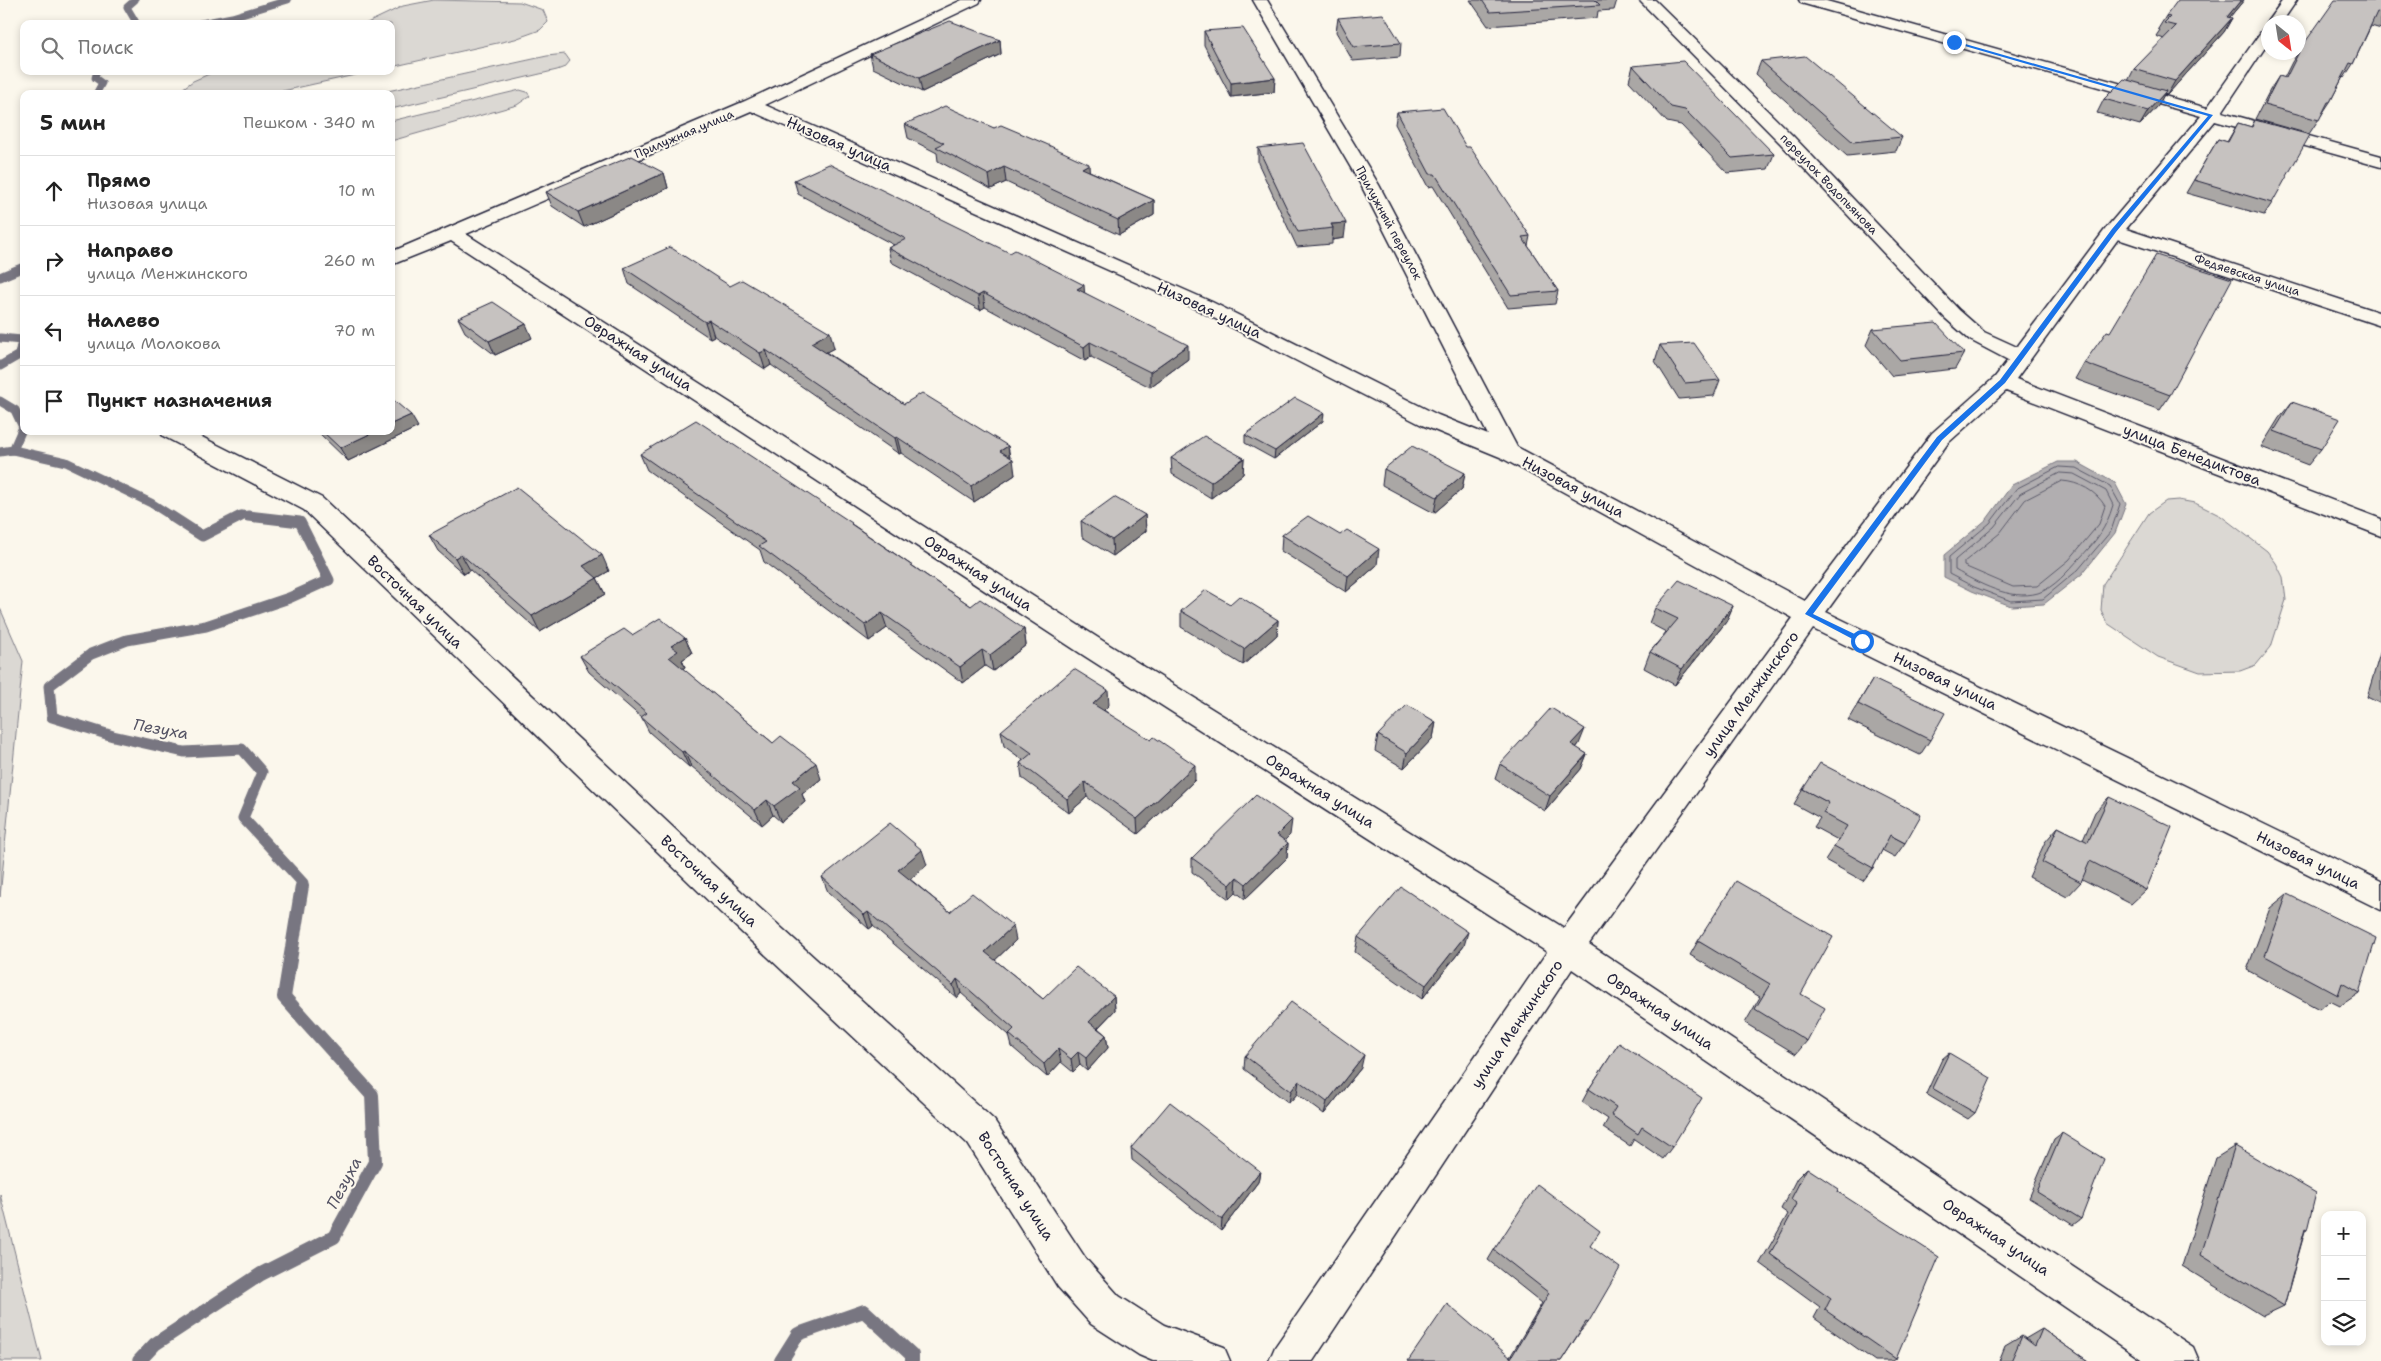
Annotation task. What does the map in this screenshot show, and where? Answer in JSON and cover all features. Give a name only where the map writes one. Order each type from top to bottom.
[{"type":"street","name":"Прилужная улица","points":[[395,257],[751,105],[974,0]]},
{"type":"street","name":"Прилужный переулок","points":[[1260,0],[1370,185],[1508,452]]},
{"type":"street","name":"переулок Водопьянова","points":[[1646,0],[1788,140],[1952,314],[1978,336],[2020,357]]},
{"type":"street","points":[[1806,0],[2381,162]]},
{"type":"street","points":[[2280,15],[2290,0]]},
{"type":"street","name":"улица Менжинского","points":[[1289,1361],[1568,948],[1808,614],[1940,438],[2003,382],[2114,231],[2211,115],[2261,42]]},
{"type":"street","name":"Низовая улица","points":[[751,105],[1206,306],[1430,420],[1508,452],[1808,614],[2381,896]]},
{"type":"street","name":"Федяевская улица","points":[[2114,231],[2381,320]]},
{"type":"street","name":"Овражная улица","points":[[452,233],[1102,653],[1568,948],[2179,1361]]},
{"type":"street","name":"улица Бенедиктова","points":[[2003,382],[2381,528]]},
{"type":"street","name":"Восточная улица","points":[[179,435],[313,504],[732,903],[981,1132],[1072,1273],[1105,1310],[1153,1341],[1210,1361]]},
{"type":"shaded area","points":[[434,0],[520,2],[543,10],[548,22],[540,30],[515,39],[395,66],[395,20],[373,20],[403,6]]},
{"type":"shaded area","points":[[565,54],[570,61],[565,67],[557,70],[395,108],[395,90],[392,90],[547,56]]},
{"type":"shaded area","points":[[207,75],[355,75],[287,90],[181,90],[193,81]]},
{"type":"shaded area","points":[[520,90],[527,92],[530,96],[517,105],[395,140],[395,120]]},
{"type":"shaded area","points":[[2178,500],[2195,503],[2221,516],[2267,551],[2283,577],[2286,600],[2271,647],[2256,665],[2240,671],[2200,672],[2158,657],[2107,623],[2101,610],[2103,584],[2149,513],[2166,501]]},
{"type":"shaded area","points":[[0,608],[23,661],[0,897]]},
{"type":"shaded area","points":[[0,1194],[42,1361],[0,1361]]},
{"type":"water","points":[[2058,462],[2077,462],[2115,483],[2126,504],[2115,533],[2082,574],[2044,604],[2011,606],[1972,591],[1944,577],[1944,555],[1987,519],[2012,485]]},
{"type":"building","points":[[1482,0],[1595,0],[1600,5],[1490,12]]},
{"type":"building","points":[[2178,0],[2241,0],[2227,17],[2232,18],[2175,81],[2134,69],[2176,26],[2164,23],[2170,17],[2166,16]]},
{"type":"building","points":[[2335,0],[2381,0],[2381,13],[2377,12],[2353,64],[2350,63],[2319,120],[2264,105],[2279,76],[2286,78],[2295,60],[2306,60],[2306,41]]},
{"type":"building","points":[[1383,14],[1401,43],[1354,47],[1338,18]]},
{"type":"building","points":[[950,21],[1000,40],[919,78],[870,54]]},
{"type":"building","points":[[1243,28],[1275,78],[1231,83],[1204,31]]},
{"type":"building","points":[[1805,56],[1902,137],[1853,142],[1761,61]]},
{"type":"building","points":[[1683,61],[1774,154],[1732,158],[1685,110],[1671,107],[1633,66]]},
{"type":"building","points":[[2124,79],[2166,91],[2148,111],[2104,99]]},
{"type":"building","points":[[945,106],[994,128],[1001,125],[1046,144],[1089,164],[1082,168],[1154,200],[1118,220],[1004,167],[989,175],[936,147],[944,143],[905,124]]},
{"type":"building","points":[[1443,108],[1466,147],[1470,147],[1530,236],[1522,237],[1558,291],[1511,295],[1435,174],[1430,174],[1397,112]]},
{"type":"building","points":[[2255,120],[2310,135],[2272,203],[2194,180],[2218,139],[2228,142],[2238,123],[2252,127]]},
{"type":"building","points":[[1303,143],[1346,223],[1331,224],[1333,228],[1298,232],[1258,148]]},
{"type":"building","points":[[632,156],[664,173],[578,212],[546,192]]},
{"type":"building","points":[[829,164],[1010,253],[1015,250],[1084,285],[1077,289],[1188,345],[1150,372],[1090,342],[1084,347],[983,293],[978,296],[888,248],[906,239],[794,180]]},
{"type":"building","points":[[670,247],[730,286],[742,280],[830,332],[811,343],[904,404],[922,393],[1008,446],[1000,451],[1013,459],[971,486],[897,437],[895,438],[766,350],[760,353],[709,320],[705,322],[624,268]]},
{"type":"building","points":[[2156,255],[2232,279],[2170,395],[2084,363],[2107,331],[2110,332]]},
{"type":"building","points":[[493,302],[526,324],[489,341],[458,318]]},
{"type":"building","points":[[1936,323],[1964,353],[1900,360],[1873,329]]},
{"type":"building","points":[[1694,343],[1720,380],[1685,383],[1660,345]]},
{"type":"building","points":[[1295,398],[1324,413],[1275,451],[1245,435]]},
{"type":"building","points":[[395,401],[411,415],[395,422]]},
{"type":"building","points":[[2292,402],[2340,419],[2321,449],[2274,431]]},
{"type":"building","points":[[696,420],[852,523],[971,606],[980,599],[1024,629],[990,655],[982,650],[960,667],[882,613],[865,625],[759,546],[766,542],[640,454]]},
{"type":"building","points":[[326,435],[368,435],[340,448]]},
{"type":"building","points":[[1204,436],[1244,458],[1211,482],[1171,458]]},
{"type":"building","points":[[1412,446],[1465,473],[1437,497],[1384,469]]},
{"type":"building","points":[[517,487],[602,555],[583,566],[597,578],[532,616],[461,554],[455,558],[429,535]]},
{"type":"building","points":[[1114,497],[1145,515],[1112,540],[1081,521]]},
{"type":"building","points":[[1308,516],[1340,535],[1347,530],[1379,549],[1348,576],[1282,535]]},
{"type":"building","points":[[1679,580],[1733,606],[1682,669],[1650,652],[1678,619],[1655,608]]},
{"type":"building","points":[[1206,590],[1230,604],[1239,596],[1278,620],[1244,649],[1181,611]]},
{"type":"building","points":[[660,618],[685,638],[671,646],[678,651],[669,657],[773,743],[781,736],[816,763],[793,781],[800,787],[774,806],[767,800],[755,810],[641,717],[647,713],[580,656],[624,629],[632,635]]},
{"type":"building","points":[[1074,669],[1108,690],[1093,704],[1151,740],[1154,737],[1195,765],[1137,819],[1085,782],[1067,799],[1020,763],[1032,753],[1001,731]]},
{"type":"building","points":[[1873,679],[1945,713],[1930,740],[1858,704]]},
{"type":"building","points":[[1407,705],[1436,722],[1407,753],[1378,735]]},
{"type":"building","points":[[1551,708],[1585,729],[1571,744],[1587,754],[1550,796],[1500,764]]},
{"type":"building","points":[[1820,763],[1921,815],[1905,843],[1890,835],[1873,868],[1834,846],[1847,826],[1823,813],[1829,803],[1803,789]]},
{"type":"building","points":[[1256,795],[1292,820],[1277,835],[1288,843],[1246,884],[1237,877],[1230,885],[1192,858]]},
{"type":"building","points":[[2109,797],[2172,827],[2146,890],[2090,861],[2081,882],[2042,862],[2058,827],[2088,842]]},
{"type":"building","points":[[890,823],[922,850],[898,870],[950,912],[972,893],[1013,926],[985,952],[1043,999],[1076,967],[1114,996],[1089,1022],[1106,1035],[1086,1058],[1078,1052],[1071,1059],[1058,1049],[1044,1064],[1009,1034],[1014,1029],[957,979],[953,985],[868,912],[864,915],[822,877]]},
{"type":"building","points":[[1736,881],[1833,937],[1801,994],[1825,1008],[1807,1041],[1755,1009],[1770,984],[1698,941]]},
{"type":"building","points":[[1401,887],[1468,932],[1426,985],[1358,937]]},
{"type":"building","points":[[2287,894],[2376,938],[2359,993],[2342,983],[2338,995],[2265,956]]},
{"type":"building","points":[[1291,1002],[1364,1055],[1327,1102],[1299,1081],[1291,1091],[1245,1056]]},
{"type":"building","points":[[1619,1043],[1702,1098],[1672,1147],[1642,1127],[1638,1134],[1611,1115],[1616,1107],[1589,1089]]},
{"type":"building","points":[[1949,1053],[1991,1078],[1975,1113],[1932,1088]]},
{"type":"building","points":[[1170,1102],[1260,1171],[1222,1220],[1131,1148]]},
{"type":"building","points":[[2062,1133],[2104,1159],[2081,1219],[2037,1192]]},
{"type":"building","points":[[2235,1146],[2316,1193],[2284,1306],[2201,1255]]},
{"type":"building","points":[[1807,1168],[1839,1189],[1838,1192],[1939,1257],[1896,1359],[1825,1310],[1831,1298],[1770,1254],[1797,1204],[1791,1199]]},
{"type":"building","points":[[1537,1184],[1600,1231],[1590,1246],[1620,1268],[1588,1323],[1586,1322],[1561,1361],[1408,1361],[1447,1304],[1511,1358],[1549,1293],[1494,1250]]},
{"type":"building","points":[[2042,1329],[2088,1361],[2011,1361],[2022,1336],[2035,1346]]},
{"type":"waterway","name":"Пезуха","points":[[135,0],[127,7],[135,20]]},
{"type":"waterway","points":[[217,20],[288,0]]},
{"type":"waterway","name":"Пезуха","points":[[96,75],[95,78],[102,83],[98,90]]},
{"type":"waterway","name":"Пезуха","points":[[0,277],[20,269]]},
{"type":"waterway","name":"Пезуха","points":[[0,338],[20,340]]},
{"type":"waterway","name":"Пезуха","points":[[0,366],[19,355],[20,350]]},
{"type":"waterway","name":"Пезуха","points":[[0,401],[15,410],[20,421]]},
{"type":"waterway","name":"Пезуха","points":[[13,450],[20,434]]},
{"type":"waterway","points":[[0,452],[13,450]]},
{"type":"waterway","name":"Пезуха","points":[[13,450],[66,462],[151,503],[173,517]]},
{"type":"waterway","name":"Пезуха","points":[[238,517],[242,515],[259,517]]},
{"type":"waterway","name":"Пезуха","points":[[171,516],[202,536],[241,516]]},
{"type":"waterway","name":"Пезуха","points":[[248,516],[300,522],[329,580],[289,598],[206,626],[127,640],[91,654],[49,686],[52,717],[113,736],[184,752],[242,749],[262,772],[243,818],[303,883],[302,888]]},
{"type":"waterway","name":"Пезуха","points":[[139,1361],[155,1344],[261,1274],[334,1237],[375,1162],[372,1095],[284,997],[302,886]]},
{"type":"waterway","name":"Пезуха","points":[[781,1361],[798,1334],[864,1311],[912,1355],[912,1361]]},
{"type":"route","points":[[1862,641],[1808,614],[1940,438],[2003,382],[2114,231],[2211,115],[1954,42]]}]
